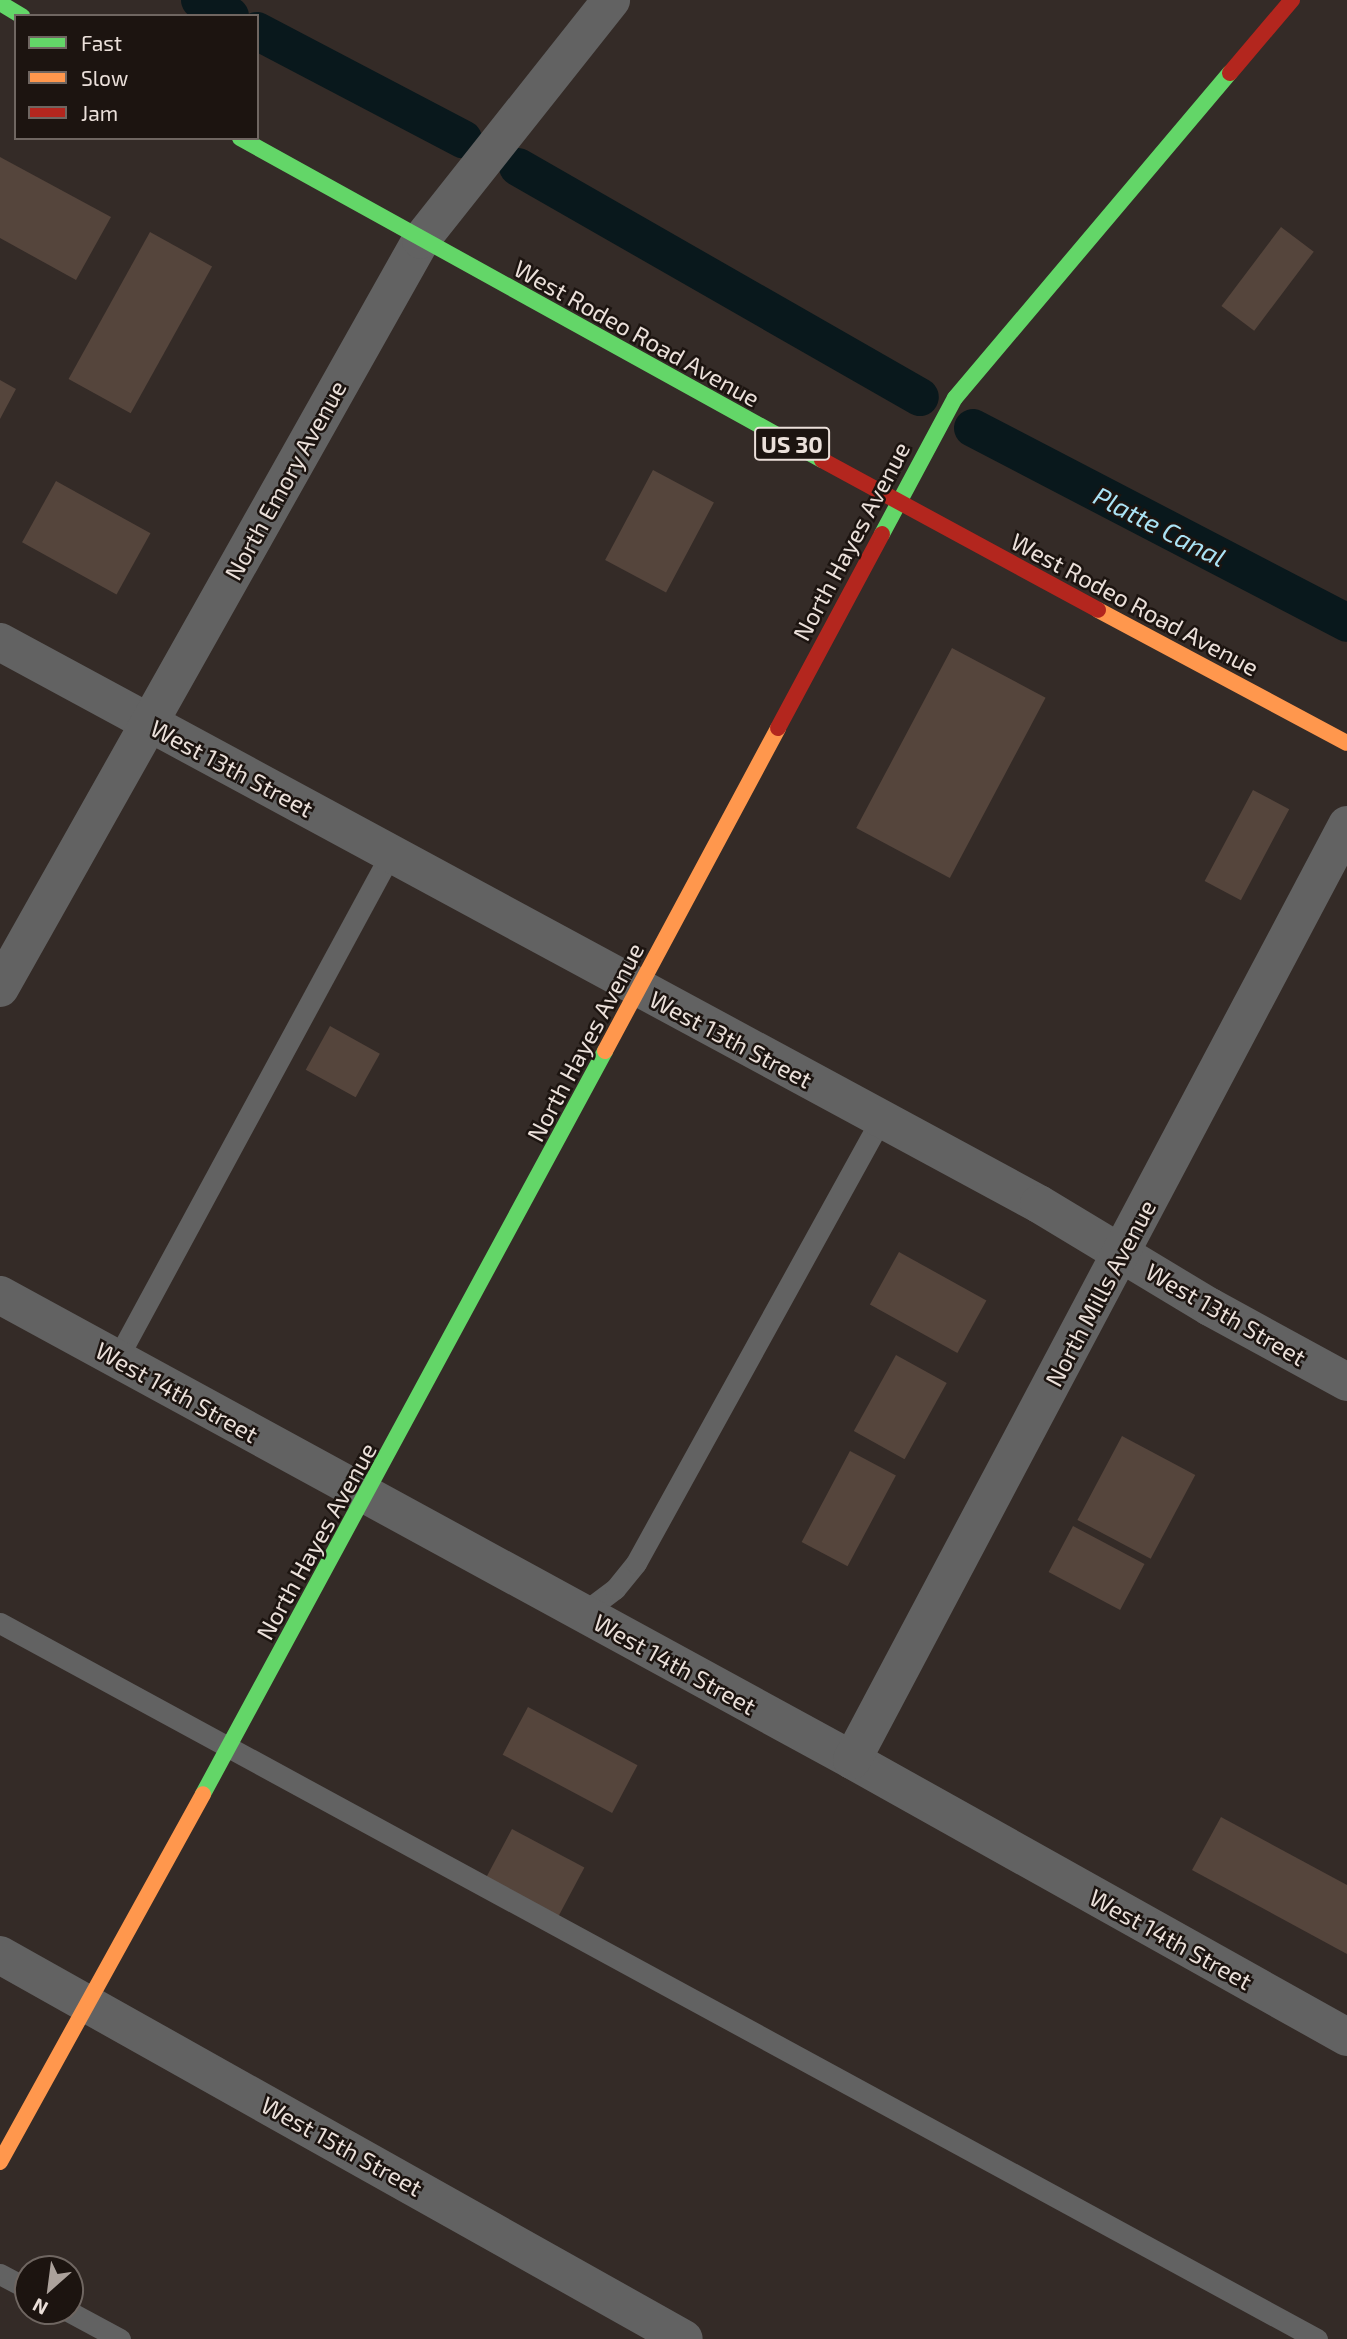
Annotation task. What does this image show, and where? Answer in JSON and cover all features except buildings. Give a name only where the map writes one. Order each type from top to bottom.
[{"type":"street","name":"North Emory Avenue","points":[[0,988],[421,240],[611,0]]},
{"type":"street","name":"North Hayes Avenue","points":[[0,2162],[367,1496],[955,398],[1292,0]]},
{"type":"street","points":[[0,3],[19,14]]},
{"type":"street","name":"West Rodeo Road Avenue","points":[[244,140],[897,502],[1347,743]]},
{"type":"street","name":"West 13th Street","points":[[0,642],[1039,1204],[1347,1382]]},
{"type":"street","name":"North Mills Avenue","points":[[852,1760],[1347,825]]},
{"type":"street","name":"West 14th Street","points":[[0,1295],[852,1760],[1347,2037]]},
{"type":"street","name":"West 15th Street","points":[[0,1955],[684,2339]]},
{"type":"lane","points":[[117,1359],[391,853]]},
{"type":"lane","points":[[583,1613],[615,1589],[636,1563],[881,1119]]},
{"type":"lane","points":[[0,1623],[1317,2339]]},
{"type":"lane","points":[[84,2320],[120,2339]]},
{"type":"waterway","name":"Platte Canal","points":[[200,0],[226,14]]},
{"type":"waterway","name":"Platte Canal","points":[[259,32],[463,139]]},
{"type":"waterway","points":[[518,167],[920,397]]},
{"type":"waterway","name":"Platte Canal","points":[[973,428],[1347,623]]},
{"type":"traffic: fast","points":[[0,3],[19,14]]},
{"type":"traffic: fast","points":[[882,534],[955,398],[1230,73]]},
{"type":"traffic: fast","points":[[244,140],[822,460]]},
{"type":"traffic: fast","points":[[203,1794],[605,1051]]},
{"type":"traffic: slow","points":[[1098,610],[1347,743]]},
{"type":"traffic: slow","points":[[605,1051],[778,728]]},
{"type":"traffic: slow","points":[[0,2162],[203,1794]]},
{"type":"traffic: jam","points":[[1230,73],[1292,0]]},
{"type":"traffic: jam","points":[[822,460],[1098,610]]},
{"type":"traffic: jam","points":[[778,728],[882,534]]}]
